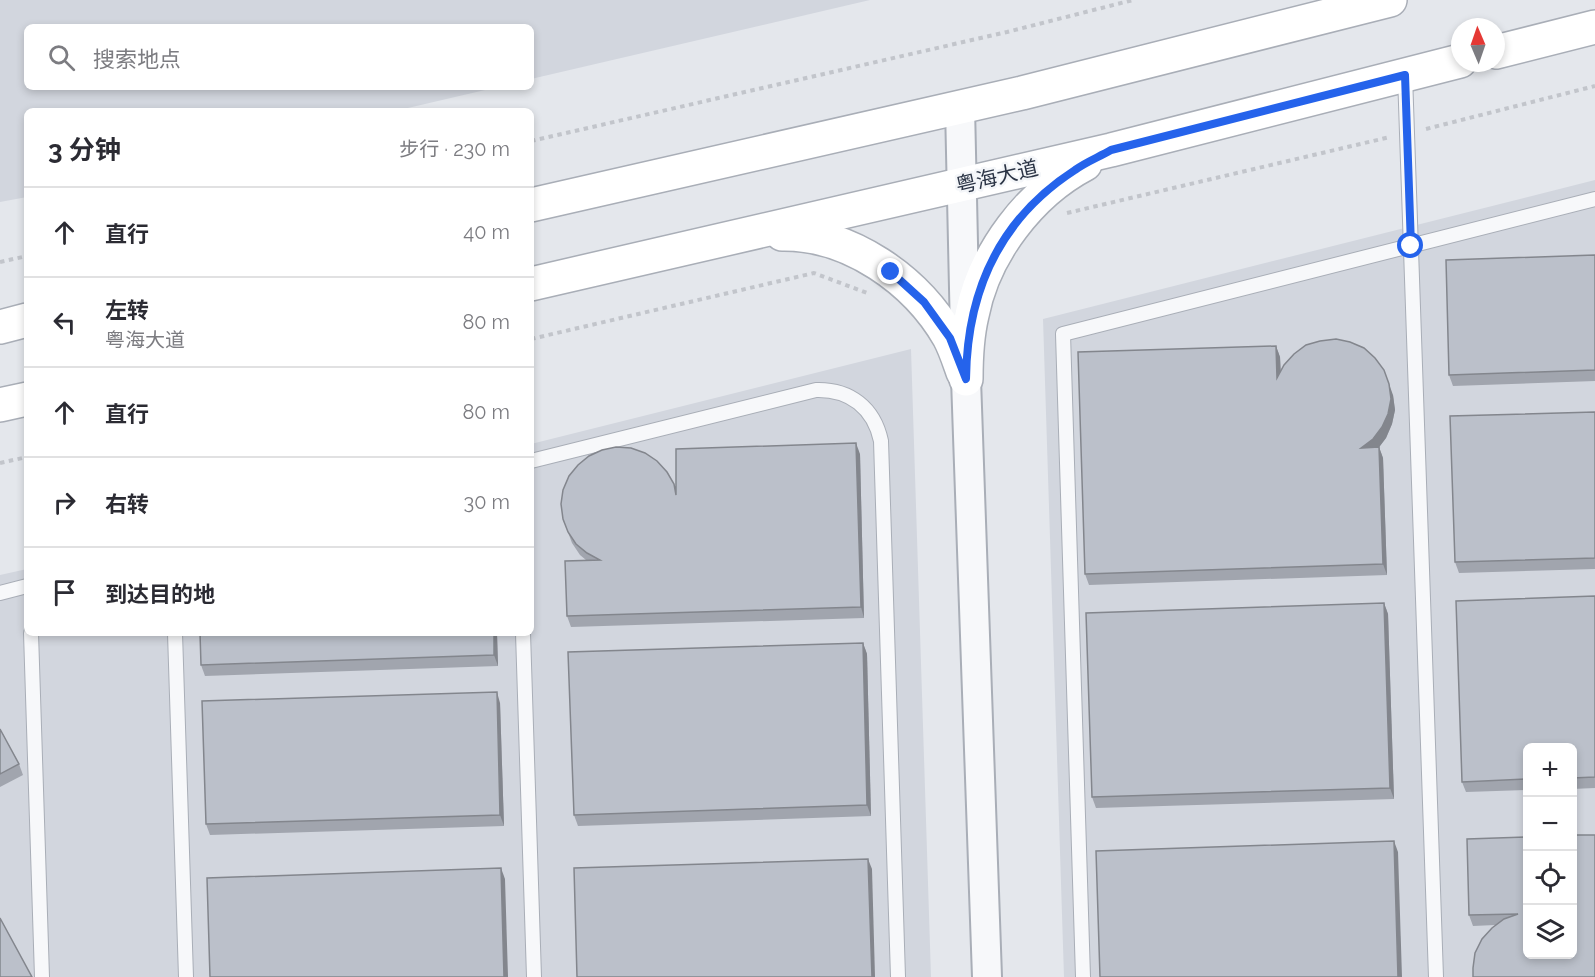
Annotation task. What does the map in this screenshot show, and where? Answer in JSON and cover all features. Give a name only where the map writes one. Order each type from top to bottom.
[{"type":"main road","points":[[534,204],[960,107],[1390,0]]},
{"type":"main road","points":[[1505,50],[1595,27]]},
{"type":"main road","name":"粤海大道","points":[[534,283],[1111,150],[1451,63]]},
{"type":"main road","points":[[966,379],[967,346],[972,313],[982,280],[997,250],[1016,222],[1044,193],[1076,169],[1111,150]]},
{"type":"main road","points":[[750,234],[788,234],[825,240],[859,253],[891,272],[924,302],[950,338],[966,379]]},
{"type":"main road","points":[[0,327],[24,321]]},
{"type":"main road","points":[[0,405],[24,400]]},
{"type":"street","points":[[960,107],[966,379],[987,977]]},
{"type":"lane","points":[[1405,75],[1436,977]]},
{"type":"lane","points":[[1083,977],[1063,334],[1595,199]]},
{"type":"lane","points":[[534,460],[816,390],[842,393],[865,406],[873,417],[879,429],[881,441],[898,977]]},
{"type":"lane","points":[[0,593],[24,587]]},
{"type":"lane","points":[[32,636],[42,977]]},
{"type":"lane","points":[[175,636],[186,977]]},
{"type":"lane","points":[[523,636],[534,977]]},
{"type":"path","points":[[534,140],[1007,32],[1133,0]]},
{"type":"path","points":[[1062,214],[1407,133],[1595,86]]},
{"type":"path","points":[[0,262],[24,257]]},
{"type":"path","points":[[534,338],[814,273],[874,296]]},
{"type":"path","points":[[0,463],[24,458]]},
{"type":"shaded area","points":[[0,0],[870,0],[534,78],[534,24],[24,24],[24,90],[485,90],[408,108],[24,108],[24,198],[0,202]]},
{"type":"shaded area","points":[[1595,180],[1595,977],[1064,977],[1043,319]]},
{"type":"shaded area","points":[[911,349],[931,977],[0,977],[0,575],[24,570],[24,636],[534,636],[534,443]]},
{"type":"building","points":[[1595,255],[1595,370],[1449,375],[1446,260]]},
{"type":"building","points":[[1336,339],[1364,348],[1384,370],[1389,384],[1391,399],[1388,414],[1373,439],[1361,448],[1379,447],[1383,564],[1085,574],[1078,352],[1276,346],[1277,378],[1284,365],[1306,345]]},
{"type":"building","points":[[1595,412],[1595,558],[1455,562],[1450,416]]},
{"type":"building","points":[[856,443],[861,607],[567,616],[565,561],[600,560],[576,544],[563,519],[561,504],[563,490],[569,476],[589,456],[616,447],[631,448],[645,453],[667,472],[674,484],[676,495],[676,449]]},
{"type":"building","points":[[1595,596],[1595,777],[1577,778],[1577,743],[1523,743],[1523,779],[1462,782],[1456,601]]},
{"type":"building","points":[[1384,603],[1390,788],[1092,797],[1086,613]]},
{"type":"building","points":[[200,636],[494,636],[494,655],[201,665]]},
{"type":"building","points":[[863,643],[867,805],[574,815],[568,652]]},
{"type":"building","points":[[497,692],[500,815],[206,824],[202,701]]},
{"type":"building","points":[[0,729],[19,764],[0,774]]},
{"type":"building","points":[[1577,835],[1595,835],[1595,977],[1473,977],[1475,953],[1482,939],[1504,919],[1518,914],[1469,915],[1467,839],[1523,837],[1523,959],[1577,959]]},
{"type":"building","points":[[1394,841],[1398,977],[1100,977],[1096,851]]},
{"type":"building","points":[[868,859],[872,977],[577,977],[574,868]]},
{"type":"building","points":[[501,868],[504,977],[210,977],[207,878]]},
{"type":"building","points":[[0,918],[32,977],[0,977]]},
{"type":"route","points":[[891,272],[924,302],[950,338],[966,379],[967,346],[972,313],[982,280],[997,250],[1016,222],[1044,193],[1076,169],[1111,150],[1405,75],[1411,246]]}]
